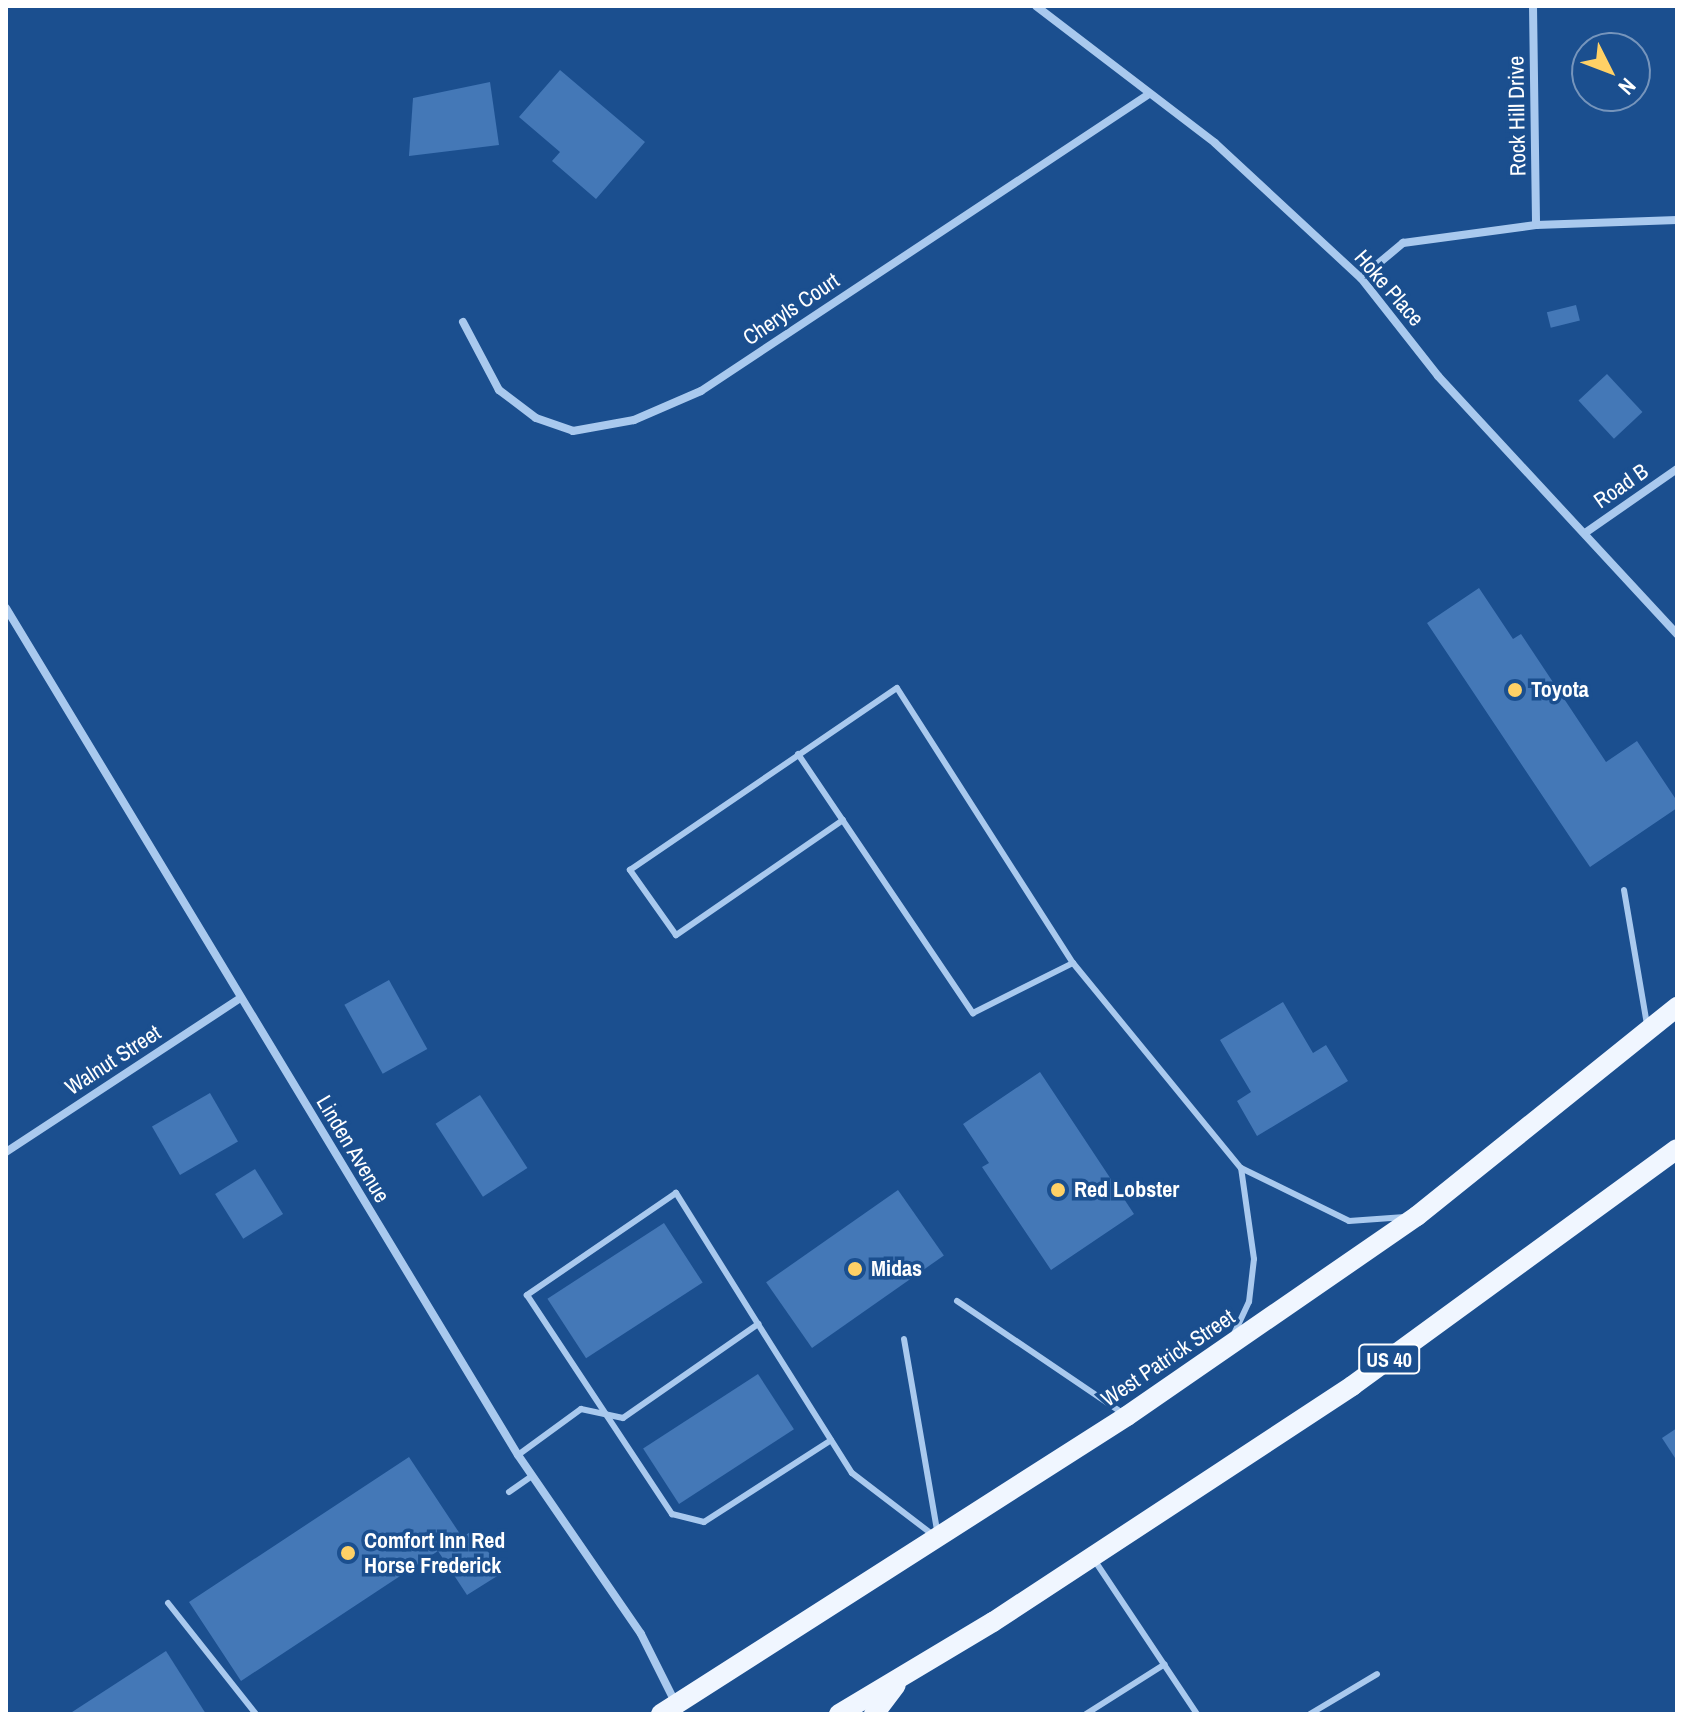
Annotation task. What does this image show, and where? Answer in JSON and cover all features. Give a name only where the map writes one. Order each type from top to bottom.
[{"type":"main road","name":"West Patrick Street","points":[[669,1709],[1127,1416],[1417,1216],[1677,1007]]},
{"type":"main road","name":"US 40","points":[[839,1714],[1092,1557],[1352,1386],[1677,1149]]},
{"type":"main road","points":[[874,1714],[903,1676]]},
{"type":"street","name":"Hoke Place","points":[[1036,6],[1215,143],[1361,278],[1438,376],[1677,634]]},
{"type":"street","name":"Rock Hill Drive","points":[[1533,6],[1536,225]]},
{"type":"street","name":"Cheryls Court","points":[[463,322],[499,390],[536,418],[573,431],[634,420],[701,391],[1149,94]]},
{"type":"street","points":[[1361,278],[1403,243],[1536,225],[1677,220]]},
{"type":"street","name":"Road B","points":[[1585,533],[1677,469]]},
{"type":"street","name":"Linden Avenue","points":[[6,608],[518,1455],[641,1634],[669,1709]]},
{"type":"street","name":"Walnut Street","points":[[6,1152],[240,998]]},
{"type":"lane","points":[[843,820],[676,935],[630,870],[897,688],[1073,963],[1241,1168],[1349,1221],[1417,1216]]},
{"type":"lane","points":[[798,754],[973,1013],[1073,963]]},
{"type":"lane","points":[[1624,890],[1648,1030]]},
{"type":"lane","points":[[1228,1347],[1249,1302],[1254,1259],[1241,1168]]},
{"type":"lane","points":[[831,1440],[704,1522],[672,1514],[602,1413],[527,1295],[676,1193],[852,1473],[938,1538]]},
{"type":"lane","points":[[957,1301],[1127,1416]]},
{"type":"lane","points":[[518,1455],[581,1409],[623,1418],[758,1324]]},
{"type":"lane","points":[[904,1339],[938,1538]]},
{"type":"lane","points":[[509,1492],[532,1476]]},
{"type":"lane","points":[[1092,1557],[1197,1714]]},
{"type":"lane","points":[[168,1603],[256,1714]]},
{"type":"lane","points":[[1086,1714],[1165,1664]]},
{"type":"lane","points":[[1310,1714],[1377,1674]]},
{"type":"building","points":[[560,70],[645,142],[596,199],[552,161],[560,152],[519,117]]},
{"type":"building","points":[[490,82],[499,145],[409,156],[413,98]]},
{"type":"building","points":[[1576,305],[1580,321],[1551,328],[1547,312]]},
{"type":"building","points":[[1607,374],[1642,412],[1614,439],[1578,401]]},
{"type":"building","name":"Toyota","points":[[1479,588],[1513,639],[1521,634],[1606,762],[1637,741],[1677,801],[1677,808],[1590,867],[1427,623]]},
{"type":"building","points":[[389,980],[427,1049],[383,1074],[344,1005]]},
{"type":"building","points":[[1283,1002],[1313,1053],[1326,1045],[1348,1081],[1257,1136],[1237,1101],[1251,1092],[1220,1040]]},
{"type":"building","name":"Red Lobster","points":[[1040,1072],[1134,1214],[1051,1270],[982,1167],[989,1163],[963,1124]]},
{"type":"building","points":[[210,1093],[238,1141],[180,1175],[152,1126]]},
{"type":"building","points":[[480,1095],[527,1168],[483,1197],[436,1124]]},
{"type":"building","points":[[255,1169],[283,1214],[243,1239],[215,1194]]},
{"type":"building","name":"Midas","points":[[898,1190],[944,1256],[812,1348],[766,1282]]},
{"type":"building","points":[[664,1223],[703,1283],[586,1358],[547,1299]]},
{"type":"building","points":[[758,1374],[794,1429],[679,1504],[643,1449]]},
{"type":"building","points":[[1677,1428],[1677,1461],[1662,1438]]},
{"type":"building","points":[[409,1457],[462,1537],[474,1530],[502,1573],[467,1595],[438,1551],[241,1681],[189,1602]]},
{"type":"building","points":[[166,1651],[206,1714],[69,1714]]},
{"type":"place","name":"Toyota","points":[[1515,690]]},
{"type":"place","name":"Red Lobster","points":[[1058,1190]]},
{"type":"place","name":"Midas","points":[[855,1269]]},
{"type":"place","name":"Comfort Inn Red Horse Frederick","points":[[348,1553]]}]
